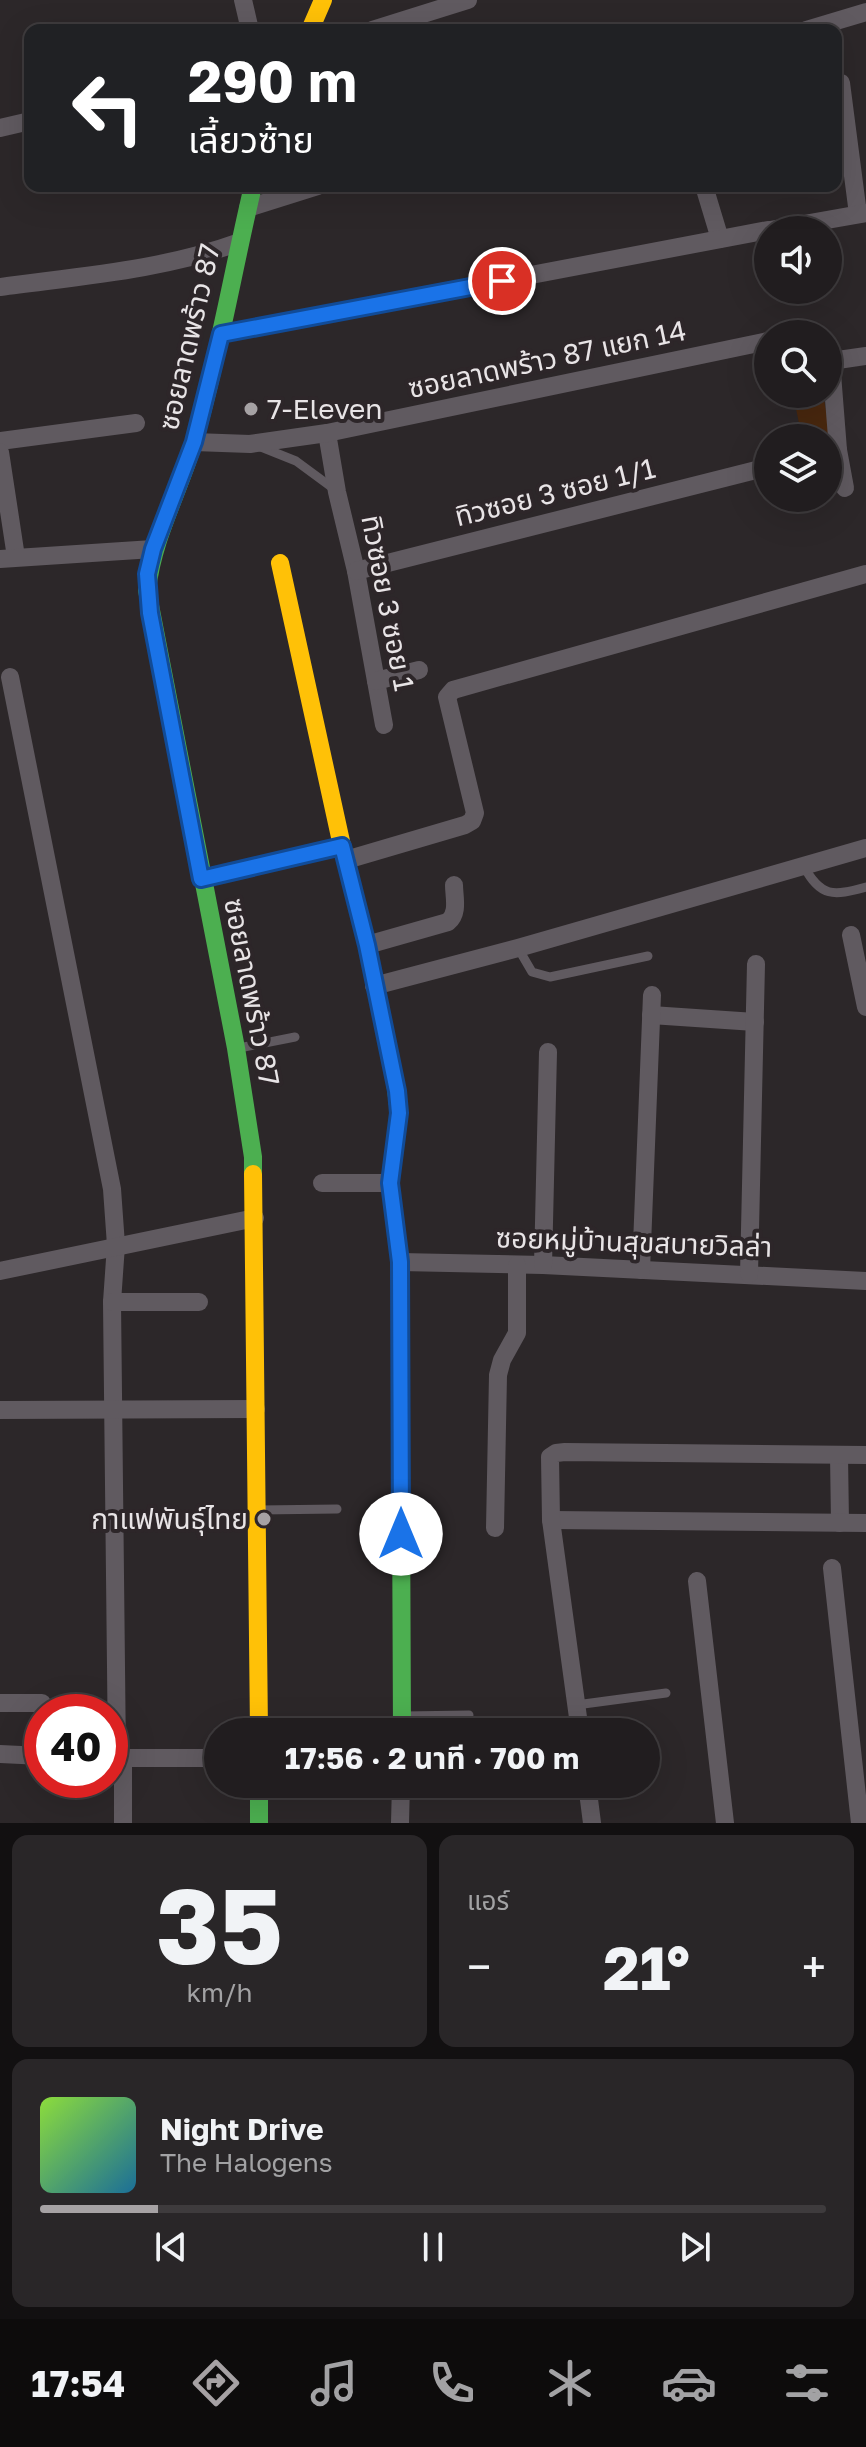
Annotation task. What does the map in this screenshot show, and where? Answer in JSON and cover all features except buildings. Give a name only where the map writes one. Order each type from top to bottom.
[{"type":"street","points":[[243,0],[249,24]]},
{"type":"street","points":[[313,24],[323,0]]},
{"type":"street","points":[[391,24],[468,0]]},
{"type":"street","points":[[817,24],[845,8],[866,12]]},
{"type":"street","points":[[842,89],[862,213],[842,217]]},
{"type":"street","points":[[0,128],[24,122]]},
{"type":"street","name":"ซอยลาดพร้าว 87","points":[[252,192],[194,442],[153,549],[147,574],[150,613],[236,1048],[253,1157],[259,1718]]},
{"type":"street","points":[[248,208],[299,192]]},
{"type":"street","points":[[706,192],[720,239]]},
{"type":"street","points":[[221,334],[754,233]]},
{"type":"street","points":[[0,287],[154,266],[192,258],[240,242]]},
{"type":"street","name":"ซอยลาดพร้าว 87 แยก 14","points":[[194,442],[250,444],[327,433],[754,344]]},
{"type":"street","points":[[842,359],[866,356]]},
{"type":"street","points":[[0,441],[136,423]]},
{"type":"street","name":"ทิวซอย 3 ซอย 1","points":[[327,433],[384,725]]},
{"type":"street","points":[[0,452],[8,558],[153,549]]},
{"type":"street","name":"ทิวซอย 3 ซอย 1/1","points":[[356,571],[754,471]]},
{"type":"street","points":[[842,479],[845,488]]},
{"type":"street","points":[[280,563],[367,945],[394,1070],[399,1113],[390,1183],[400,1262],[402,1718]]},
{"type":"street","points":[[201,879],[344,853],[472,821],[475,813],[447,697],[453,690],[866,574]]},
{"type":"street","points":[[376,681],[419,670]]},
{"type":"street","points":[[10,677],[112,1189],[116,1245],[112,1302],[117,1694]]},
{"type":"street","points":[[374,986],[866,848]]},
{"type":"street","points":[[367,945],[448,922],[455,910],[454,885]]},
{"type":"street","points":[[851,935],[862,973],[866,1007]]},
{"type":"street","points":[[749,1274],[756,964]]},
{"type":"street","points":[[641,1270],[652,995]]},
{"type":"street","points":[[651,1015],[755,1022]]},
{"type":"street","points":[[543,1265],[548,1052]]},
{"type":"street","points":[[322,1183],[390,1183]]},
{"type":"street","points":[[0,1271],[255,1218]]},
{"type":"street","name":"ซอยหมู่บ้านสุขสบายวิลล่า","points":[[400,1262],[543,1265],[866,1281]]},
{"type":"street","points":[[495,1528],[498,1375],[502,1360],[517,1333],[517,1265]]},
{"type":"street","points":[[112,1302],[199,1302]]},
{"type":"street","points":[[0,1410],[256,1409]]},
{"type":"street","points":[[578,1718],[551,1520],[550,1457],[556,1453],[866,1455]]},
{"type":"street","points":[[839,1455],[840,1523]]},
{"type":"street","points":[[551,1520],[866,1523]]},
{"type":"street","points":[[832,1568],[860,1823]]},
{"type":"street","points":[[697,1581],[725,1823]]},
{"type":"street","points":[[0,1703],[24,1703]]},
{"type":"street","points":[[0,1754],[24,1755]]},
{"type":"street","points":[[128,1759],[204,1758]]},
{"type":"street","points":[[121,1798],[123,1823]]},
{"type":"street","points":[[259,1798],[259,1823]]},
{"type":"street","points":[[400,1823],[401,1798]]},
{"type":"street","points":[[589,1798],[592,1823]]},
{"type":"lane","name":"ทิวซอย 3 ซอย 1","points":[[250,444],[296,461],[337,492]]},
{"type":"lane","points":[[803,865],[818,888],[830,893],[866,887]]},
{"type":"lane","points":[[518,948],[532,972],[550,977],[648,956]]},
{"type":"lane","points":[[236,1048],[295,1037]]},
{"type":"lane","points":[[256,1510],[337,1509]]},
{"type":"lane","points":[[576,1705],[666,1693]]},
{"type":"lane","points":[[447,1718],[469,1715]]},
{"type":"shaded area","points":[[796,408],[825,408],[828,424],[799,424]]},
{"type":"traffic: fast","points":[[252,192],[204,407],[155,551],[147,590],[236,1048],[253,1174]]},
{"type":"traffic: fast","points":[[395,1081],[399,1113],[390,1183],[400,1262],[402,1718]]},
{"type":"traffic: fast","points":[[259,1798],[259,1823]]},
{"type":"traffic: slow","points":[[313,24],[323,0]]},
{"type":"traffic: slow","points":[[280,563],[395,1081]]},
{"type":"traffic: slow","points":[[253,1174],[259,1718]]},
{"type":"place","name":"7-Eleven","points":[[251,409]]},
{"type":"place","name":"กาแฟพันธ์ุไทย","points":[[264,1519]]},
{"type":"route","points":[[401,1534],[400,1262],[390,1183],[399,1113],[394,1070],[342,846],[201,879],[150,613],[147,574],[153,549],[194,442],[221,334],[502,281]]}]
